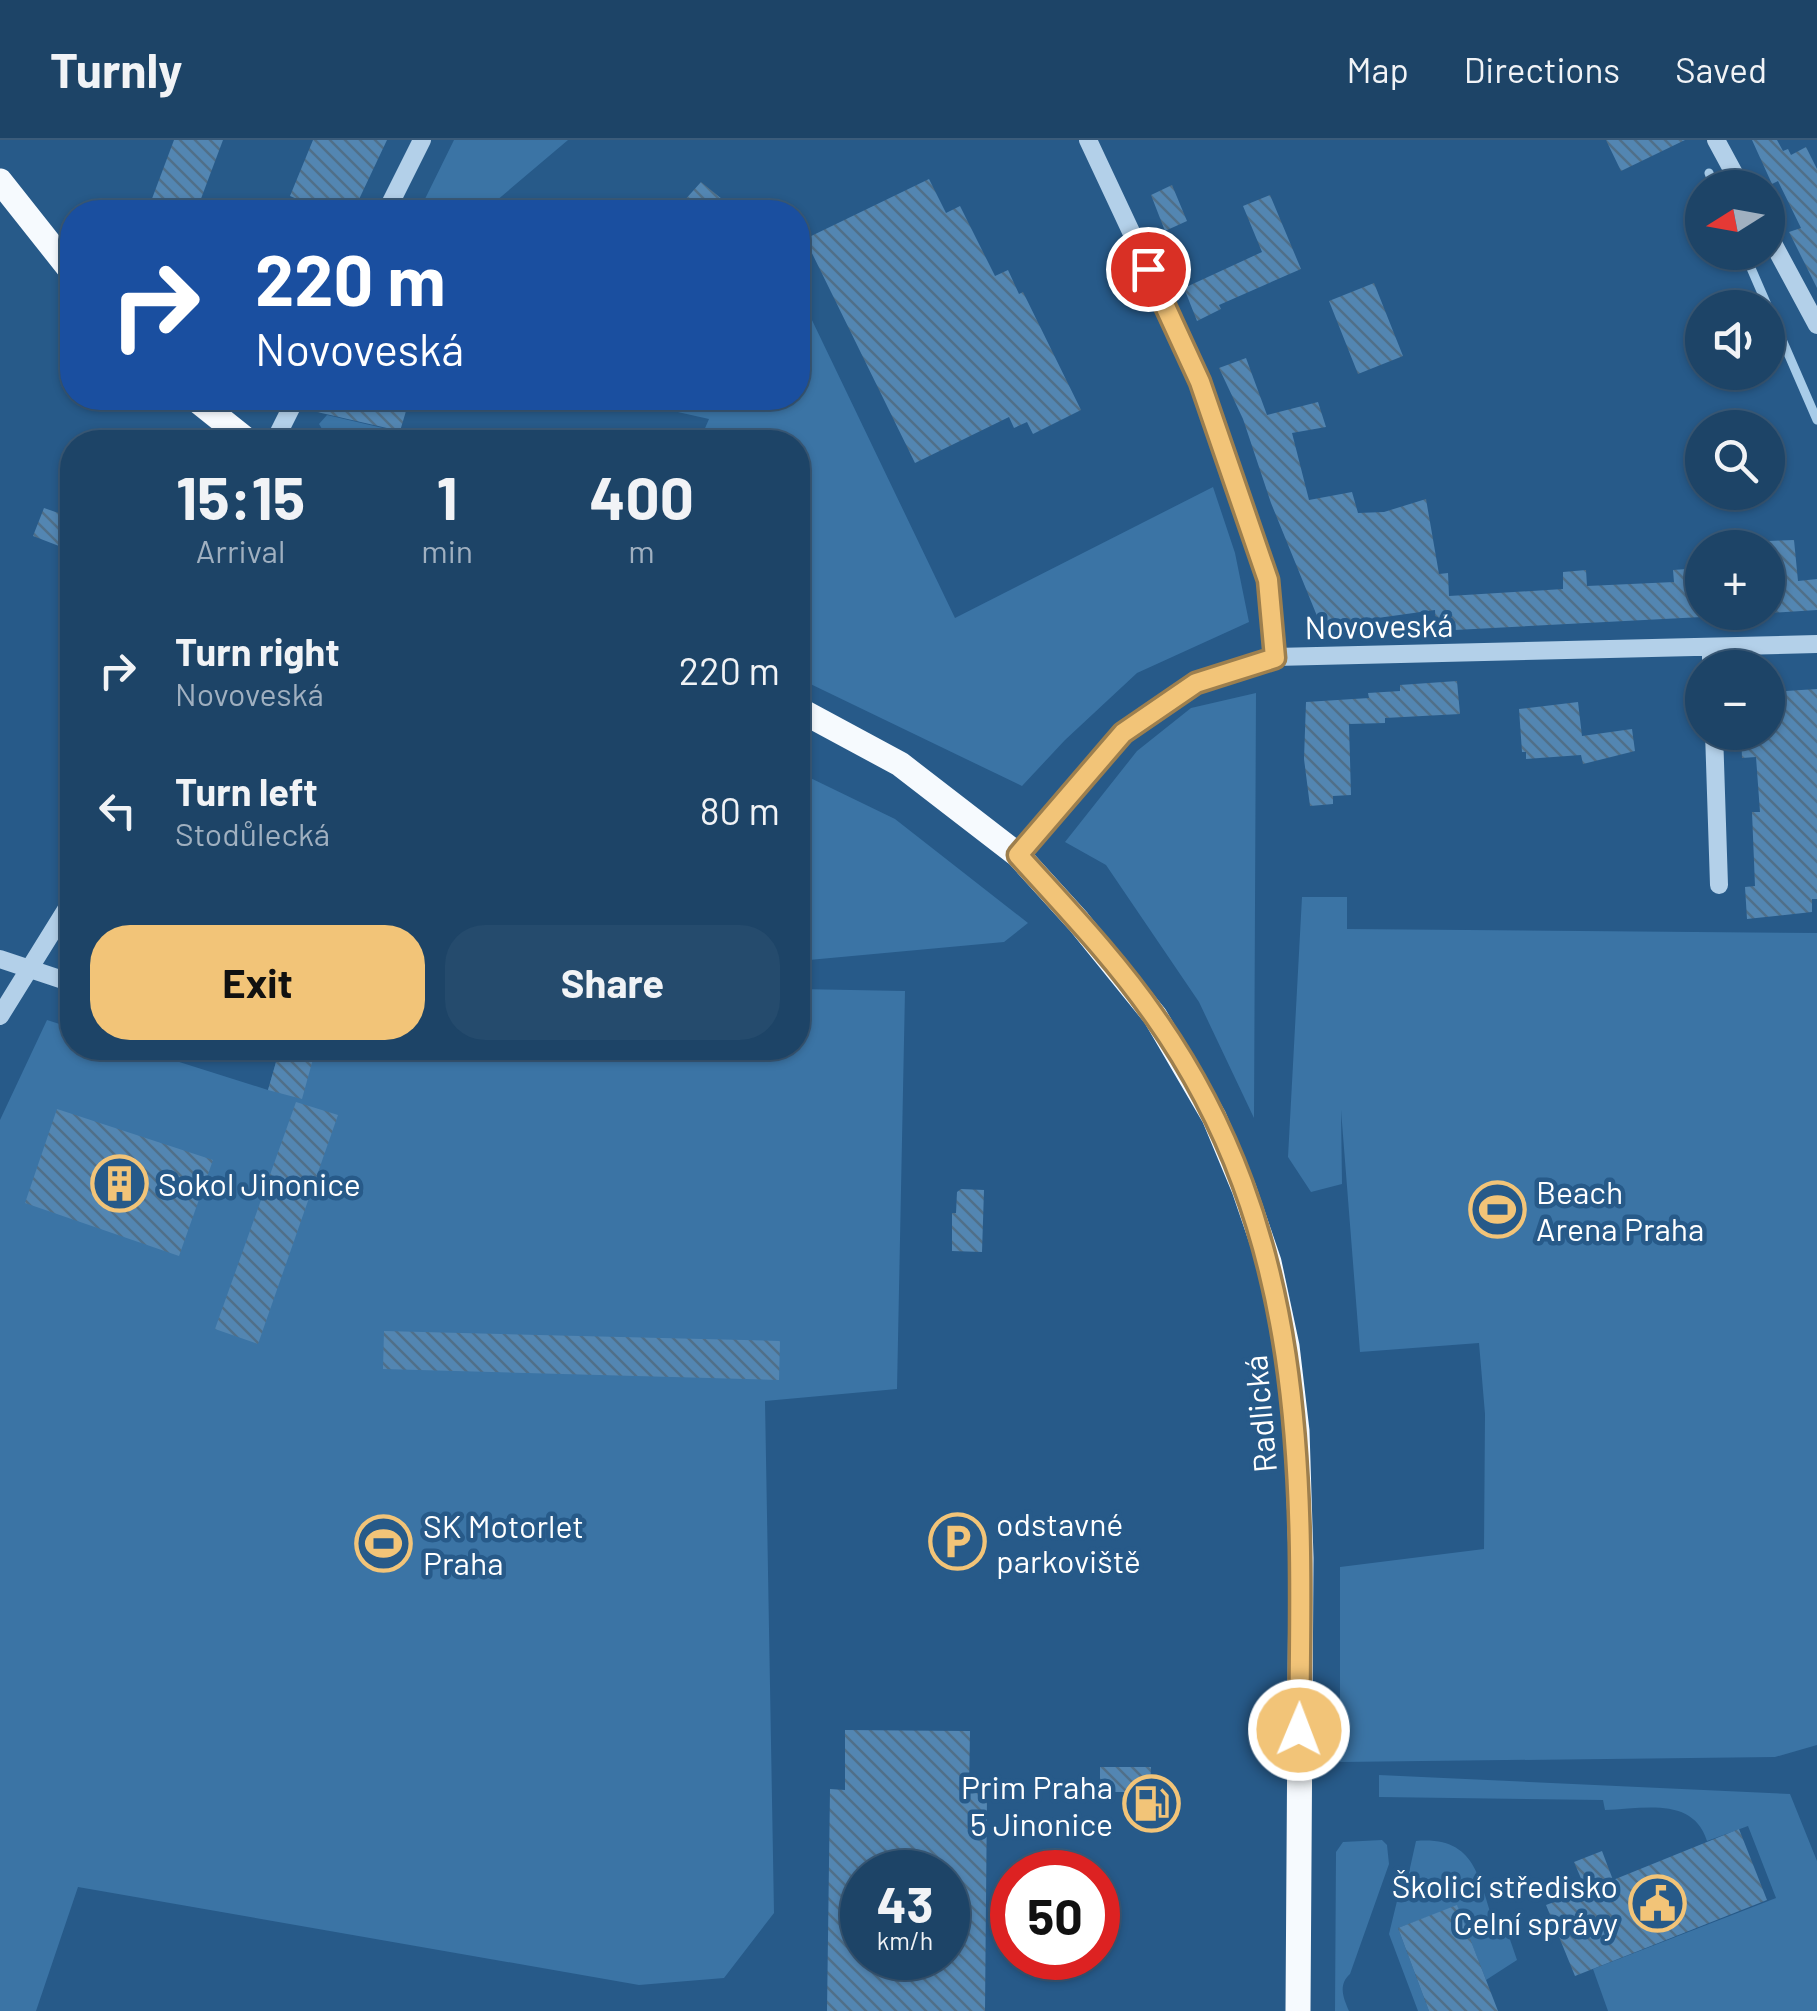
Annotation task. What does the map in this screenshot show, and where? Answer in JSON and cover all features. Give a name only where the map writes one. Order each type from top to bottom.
[{"type":"main road","points":[[0,181],[60,257]]},
{"type":"main road","points":[[209,410],[234,430]]},
{"type":"main road","name":"Radlická","points":[[810,715],[900,764],[1018,855],[1155,1016],[1214,1117],[1244,1189],[1269,1262],[1286,1346],[1298,1450],[1298,2011]]},
{"type":"street","points":[[392,200],[422,140]]},
{"type":"street","points":[[1088,140],[1200,382],[1268,580],[1275,658]]},
{"type":"street","points":[[1716,140],[1732,170]]},
{"type":"street","points":[[1785,266],[1817,325]]},
{"type":"street","name":"Novoveská","points":[[1018,855],[1123,733],[1196,683],[1275,658],[1817,644]]},
{"type":"street","points":[[1715,750],[1719,884]]},
{"type":"street","points":[[0,1016],[60,921]]},
{"type":"street","points":[[0,959],[60,979]]},
{"type":"shaded area","points":[[454,140],[568,140],[497,200],[424,200]]},
{"type":"shaded area","points":[[810,316],[955,618],[1213,487],[1235,553],[1249,622],[1137,673],[1022,786],[810,684],[810,430],[704,430],[709,419],[669,410],[810,410]]},
{"type":"shaded area","points":[[327,415],[391,430],[323,430],[319,424]]},
{"type":"shaded area","points":[[1256,693],[1254,1118],[1199,1002],[1106,865],[1065,842],[1137,751],[1191,708]]},
{"type":"shaded area","points":[[810,778],[895,819],[1028,923],[1004,942],[810,960]]},
{"type":"shaded area","points":[[1302,897],[1347,897],[1347,929],[1817,933],[1817,1745],[1775,1757],[1340,1762],[1340,1567],[1484,1549],[1485,1414],[1479,1343],[1360,1352],[1341,1110],[1342,1184],[1311,1192],[1288,1157]]},
{"type":"shaded area","name":"SK Motorlet Praha","points":[[810,989],[905,991],[897,1389],[765,1401],[774,1913],[724,1978],[639,1985],[78,1887],[36,2011],[0,2011],[0,1120],[47,1020],[60,1024],[60,1060],[173,1060],[268,1090],[277,1060],[810,1060]]},
{"type":"shaded area","points":[[1379,1775],[1790,1794],[1817,1861],[1817,2011],[1608,2011],[1593,1969],[1776,1898],[1748,1826],[1707,1841],[1690,1817],[1665,1808],[1605,1810],[1603,1800],[1379,1797]]},
{"type":"shaded area","points":[[1382,1840],[1387,1845],[1389,1864],[1344,1982],[1349,2011],[1335,2011],[1336,1852],[1343,1842]]},
{"type":"shaded area","points":[[1416,1841],[1436,1841],[1463,1853],[1479,1877],[1495,1926],[1504,1922],[1517,1960],[1486,1980],[1457,1906],[1398,1928],[1429,2011],[1418,2011],[1389,1934]]},
{"type":"building","points":[[174,140],[223,140],[200,200],[152,200]]},
{"type":"building","points":[[313,140],[387,140],[359,200],[300,200],[290,196]]},
{"type":"building","points":[[1606,140],[1685,140],[1621,171]]},
{"type":"building","points":[[1752,140],[1777,140],[1783,151],[1788,149],[1791,155],[1806,147],[1817,169],[1817,288],[1789,232],[1801,228],[1785,195],[1785,170],[1766,170]]},
{"type":"building","points":[[929,179],[946,213],[960,206],[995,276],[1008,270],[1019,294],[1023,292],[1081,410],[1033,434],[1027,422],[1014,428],[1009,417],[915,463],[810,249],[810,237]]},
{"type":"building","points":[[701,182],[722,199],[721,200],[685,200]]},
{"type":"building","points":[[1172,185],[1187,221],[1165,231],[1151,195]]},
{"type":"building","points":[[1270,195],[1301,269],[1219,305],[1221,309],[1197,321],[1184,288],[1262,252],[1243,206]]},
{"type":"building","points":[[1374,283],[1403,356],[1358,374],[1329,301]]},
{"type":"building","points":[[1246,358],[1267,415],[1318,402],[1326,427],[1292,433],[1309,500],[1352,492],[1358,513],[1384,512],[1426,499],[1439,574],[1448,573],[1449,596],[1563,589],[1563,572],[1586,570],[1587,586],[1674,582],[1673,570],[1685,569],[1685,618],[1436,631],[1435,610],[1349,622],[1355,636],[1326,638],[1271,503],[1243,419],[1219,368]]},
{"type":"building","points":[[308,410],[406,410],[400,430]]},
{"type":"building","points":[[44,508],[60,514],[59,546],[33,536]]},
{"type":"building","points":[[1785,540],[1794,540],[1798,581],[1817,579],[1817,610],[1785,612]]},
{"type":"building","points":[[1457,681],[1460,714],[1349,724],[1351,795],[1333,796],[1333,804],[1310,806],[1304,759],[1306,702],[1369,698],[1368,693],[1400,691],[1400,685]]},
{"type":"building","points":[[1817,689],[1817,899],[1812,899],[1812,912],[1747,919],[1745,887],[1755,886],[1752,812],[1760,812],[1756,757],[1742,758],[1742,750],[1785,750],[1785,691]]},
{"type":"building","points":[[1578,702],[1582,736],[1632,729],[1635,751],[1583,764],[1581,755],[1526,759],[1519,709]]},
{"type":"building","points":[[277,1060],[313,1060],[302,1099],[268,1090]]},
{"type":"building","points":[[296,1102],[338,1115],[258,1344],[215,1329]]},
{"type":"building","name":"Sokol Jinonice","points":[[57,1109],[213,1160],[179,1256],[25,1203]]},
{"type":"building","points":[[984,1190],[982,1252],[952,1251],[952,1213],[956,1213],[957,1192]]},
{"type":"building","points":[[384,1331],[780,1341],[779,1380],[383,1369]]},
{"type":"building","points":[[845,1730],[970,1731],[969,1793],[987,1793],[985,2011],[827,2011],[830,1789],[845,1790]]},
{"type":"building","points":[[1100,1767],[1151,1767],[1150,1792],[1100,1792]]},
{"type":"building","name":"Školicí středisko Celní správy","points":[[1739,1829],[1767,1900],[1575,1976],[1546,1905],[1586,1890],[1574,1862],[1602,1851],[1613,1880]]},
{"type":"building","points":[[1457,1905],[1498,2011],[1429,2011],[1398,1928]]},
{"type":"waterway","points":[[1752,270],[1817,420]]},
{"type":"place","name":"Sokol Jinonice","points":[[119,1183]]},
{"type":"place","name":"Beach Arena Praha","points":[[1497,1209]]},
{"type":"place","name":"odstavné parkoviště","points":[[957,1541]]},
{"type":"place","name":"SK Motorlet Praha","points":[[384,1543]]},
{"type":"place","name":"Prim Praha 5 Jinonice","points":[[1152,1804]]},
{"type":"place","name":"Školicí středisko Celní správy","points":[[1657,1903]]},
{"type":"route","points":[[1148,269],[1200,382],[1268,580],[1275,658],[1196,683],[1123,733],[1018,855],[1155,1016],[1186,1066],[1214,1117],[1269,1262],[1286,1346],[1297,1432],[1301,1558],[1299,1730]]}]
